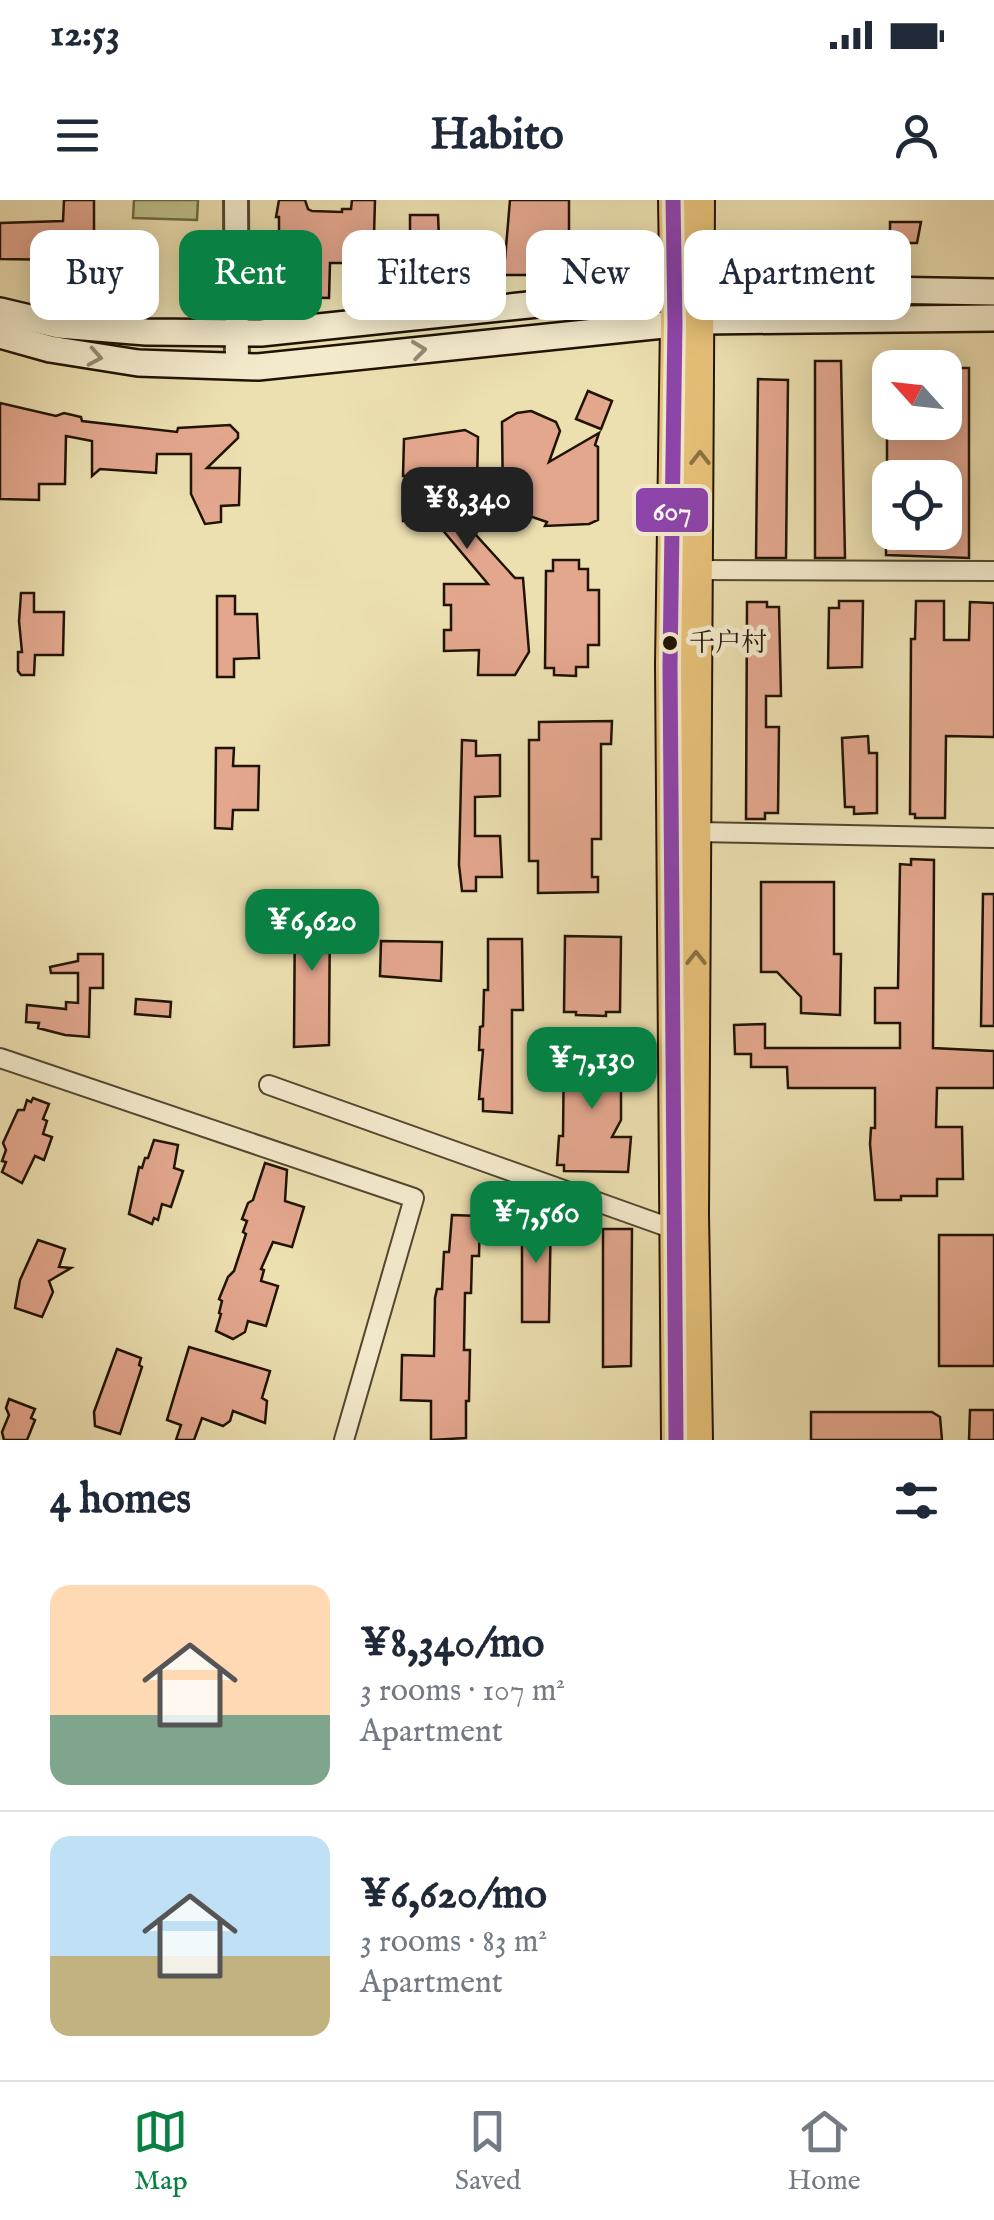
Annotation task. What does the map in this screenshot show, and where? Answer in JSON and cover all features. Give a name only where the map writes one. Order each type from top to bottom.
[{"type":"main road","points":[[673,200],[684,269]]},
{"type":"main road","points":[[696,230],[700,200]]},
{"type":"main road","points":[[0,311],[59,325],[146,332],[236,333],[684,288]]},
{"type":"main road","points":[[911,291],[994,292]]},
{"type":"main road","points":[[0,335],[110,360],[238,367],[292,365],[688,322],[994,318]]},
{"type":"main road","points":[[688,322],[700,570],[694,1215],[697,1438]]},
{"type":"main road","points":[[688,322],[670,665],[676,1230],[697,1438]]},
{"type":"street","points":[[236,200],[238,367]]},
{"type":"street","points":[[700,570],[994,571]]},
{"type":"street","points":[[698,832],[994,838]]},
{"type":"street","points":[[0,1058],[414,1198],[344,1440]]},
{"type":"street","points":[[269,1085],[676,1230]]},
{"type":"green space","points":[[134,200],[198,200],[197,220],[133,218]]},
{"type":"building","points":[[64,200],[94,200],[94,230],[30,230],[30,259],[0,259],[0,223],[63,221]]},
{"type":"building","points":[[279,200],[305,200],[312,211],[342,212],[351,209],[352,200],[375,200],[374,230],[342,230],[342,263],[330,263],[329,298],[322,298],[322,230],[279,230]]},
{"type":"building","points":[[510,200],[569,200],[569,230],[526,230],[526,275],[506,275]]},
{"type":"building","points":[[410,215],[438,215],[439,230],[410,230]]},
{"type":"building","points":[[890,222],[921,222],[917,243],[911,243],[911,230],[890,230]]},
{"type":"building","points":[[815,361],[841,361],[845,558],[815,558]]},
{"type":"building","points":[[962,368],[969,368],[969,558],[886,555],[886,550],[962,550],[962,460],[887,460],[887,440],[962,440]]},
{"type":"building","points":[[758,379],[788,380],[786,558],[756,558]]},
{"type":"building","points":[[588,391],[612,401],[601,429],[576,419]]},
{"type":"building","points":[[0,403],[56,416],[64,413],[81,417],[82,421],[177,432],[178,428],[230,425],[238,438],[207,468],[240,468],[239,505],[221,506],[221,522],[205,524],[191,494],[191,454],[157,454],[156,473],[100,469],[92,476],[92,441],[66,436],[65,484],[39,484],[39,500],[0,499]]},
{"type":"building","points":[[531,411],[556,422],[560,431],[549,462],[599,433],[595,445],[598,520],[545,526],[547,522],[509,509],[511,504],[503,503],[502,422],[517,413]]},
{"type":"building","points":[[465,430],[478,437],[476,535],[515,578],[523,578],[529,652],[515,675],[478,675],[479,650],[444,651],[444,630],[451,630],[451,605],[444,605],[444,584],[488,584],[435,521],[403,521],[403,500],[410,499],[410,476],[403,476],[404,439]]},
{"type":"building","points":[[553,560],[579,560],[579,569],[588,569],[588,590],[599,590],[599,645],[588,645],[588,667],[576,667],[576,676],[554,675],[554,668],[545,668],[546,571],[553,571]]},
{"type":"building","points":[[21,593],[34,593],[34,612],[64,612],[63,655],[35,655],[34,675],[21,675],[18,671],[18,652],[22,652]]},
{"type":"building","points":[[217,596],[235,596],[235,614],[257,614],[259,658],[234,659],[234,677],[217,677]]},
{"type":"building","points":[[839,601],[863,601],[862,667],[828,668],[829,608],[839,608]]},
{"type":"building","points":[[916,601],[944,601],[944,640],[969,640],[970,602],[994,603],[994,737],[946,736],[945,818],[915,818],[915,814],[910,814],[911,639],[915,639]]},
{"type":"building","points":[[747,602],[767,602],[767,607],[779,607],[781,696],[766,696],[766,727],[779,727],[778,813],[765,813],[765,819],[746,819]]},
{"type":"building","points":[[612,721],[611,744],[601,744],[601,839],[592,839],[592,877],[598,877],[598,892],[538,893],[538,861],[529,861],[529,740],[539,740],[539,722]]},
{"type":"building","points":[[868,736],[869,753],[877,753],[877,813],[854,814],[854,807],[845,807],[842,738]]},
{"type":"building","points":[[462,740],[476,741],[476,756],[500,755],[500,796],[475,797],[475,836],[500,836],[502,877],[476,877],[476,891],[462,891],[459,865]]},
{"type":"building","points":[[216,748],[234,748],[233,766],[259,766],[258,810],[233,810],[232,829],[215,828]]},
{"type":"building","points":[[911,859],[934,860],[933,1048],[994,1051],[994,1088],[937,1088],[936,1127],[962,1127],[963,1179],[937,1179],[937,1196],[875,1200],[870,1144],[871,1128],[875,1128],[875,1088],[788,1088],[787,1067],[751,1067],[751,1054],[735,1054],[734,1025],[765,1024],[765,1048],[900,1048],[900,1023],[875,1023],[875,988],[898,988],[900,864],[911,865]]},
{"type":"building","points":[[761,882],[834,882],[834,954],[841,954],[840,1015],[801,1013],[801,997],[777,972],[761,972]]},
{"type":"building","points":[[983,894],[994,894],[994,1026],[981,1026]]},
{"type":"building","points":[[295,901],[330,903],[329,1045],[294,1047]]},
{"type":"building","points":[[565,936],[621,937],[620,1012],[606,1012],[606,1016],[564,1012]]},
{"type":"building","points":[[488,939],[522,939],[523,1010],[512,1010],[512,1113],[483,1111],[483,1099],[479,1099],[483,1050],[479,1050],[480,1027],[484,990],[488,990]]},
{"type":"building","points":[[381,941],[442,942],[441,981],[380,976]]},
{"type":"building","points":[[78,954],[103,954],[103,988],[90,988],[89,1037],[65,1035],[38,1028],[39,1023],[26,1022],[27,1005],[66,1009],[66,1002],[78,1003],[78,973],[51,973],[50,967],[78,961]]},
{"type":"building","points":[[136,999],[171,1002],[170,1017],[135,1014]]},
{"type":"building","points":[[564,1045],[611,1045],[621,1069],[621,1120],[612,1137],[631,1137],[628,1172],[564,1171],[564,1165],[557,1165],[559,1136],[563,1136]]},
{"type":"building","points":[[33,1098],[49,1104],[43,1134],[52,1137],[44,1160],[35,1156],[22,1183],[2,1172],[6,1162],[2,1161],[6,1150],[3,1143],[18,1110],[24,1110],[27,1100],[31,1102]]},
{"type":"building","points":[[154,1140],[178,1145],[174,1168],[183,1171],[171,1207],[162,1204],[158,1220],[154,1218],[152,1224],[129,1214],[139,1167],[148,1158]]},
{"type":"building","points":[[265,1163],[287,1170],[285,1201],[304,1207],[292,1247],[273,1242],[261,1269],[261,1281],[278,1286],[266,1326],[248,1321],[245,1332],[233,1339],[216,1331],[221,1314],[219,1299],[234,1271],[246,1234],[243,1232],[247,1221],[242,1219]]},
{"type":"building","points":[[483,1188],[509,1188],[508,1208],[482,1207]]},
{"type":"building","points":[[522,1211],[551,1211],[549,1322],[522,1322]]},
{"type":"building","points":[[452,1215],[480,1216],[479,1256],[472,1256],[471,1293],[465,1293],[464,1350],[470,1350],[466,1438],[431,1440],[431,1401],[401,1400],[402,1355],[434,1356],[435,1298],[437,1289],[442,1289]]},
{"type":"building","points":[[603,1229],[632,1229],[631,1366],[603,1367]]},
{"type":"building","points":[[939,1235],[994,1235],[994,1366],[939,1366]]},
{"type":"building","points":[[38,1240],[65,1249],[59,1267],[71,1268],[49,1281],[53,1292],[42,1317],[15,1308],[20,1280]]},
{"type":"building","points":[[189,1347],[270,1371],[262,1398],[267,1401],[265,1423],[233,1411],[230,1421],[223,1426],[202,1418],[194,1440],[176,1440],[181,1425],[167,1420]]},
{"type":"building","points":[[117,1349],[141,1358],[142,1367],[120,1434],[95,1426],[94,1412]]},
{"type":"building","points":[[9,1399],[35,1409],[27,1440],[4,1440]]},
{"type":"building","points":[[970,1410],[994,1410],[994,1440],[969,1440]]},
{"type":"building","points":[[811,1412],[932,1412],[940,1417],[942,1440],[811,1440]]},
{"type":"transit line","name":"607","points":[[673,200],[670,665],[676,1440]]},
{"type":"place","name":"千户村","points":[[670,643]]}]
